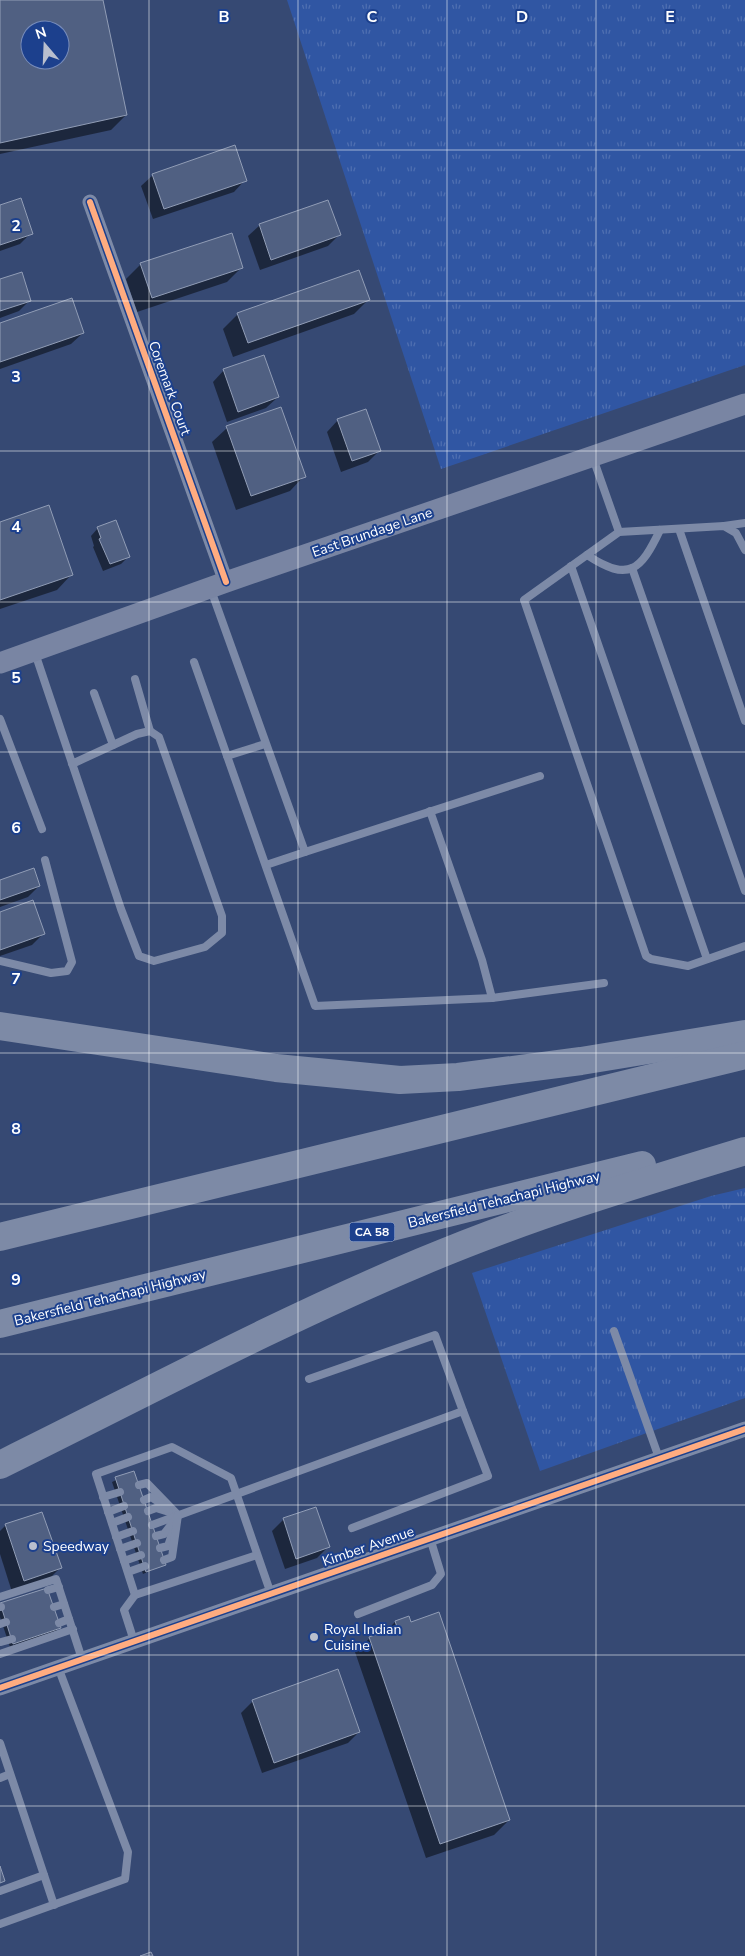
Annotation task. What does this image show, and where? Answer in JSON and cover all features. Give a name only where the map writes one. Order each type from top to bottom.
[{"type":"highway","points":[[0,1026],[276,1068],[400,1080],[458,1078],[745,1034]]},
{"type":"highway","points":[[0,1237],[745,1055]]},
{"type":"highway","name":"Bakersfield Tehachapi Highway","points":[[0,1324],[745,1139]]},
{"type":"highway","points":[[0,1465],[331,1302],[422,1261],[595,1197],[745,1151]]},
{"type":"main road","name":"East Brundage Lane","points":[[0,663],[218,585],[745,404]]},
{"type":"street","name":"Coremark Court","points":[[90,202],[218,585]]},
{"type":"street","name":"Kimber Avenue","points":[[0,1688],[745,1429]]},
{"type":"lane","points":[[593,456],[619,532]]},
{"type":"lane","points":[[745,523],[619,532],[524,600],[646,956],[651,960],[688,966],[745,946]]},
{"type":"lane","points":[[724,526],[736,533],[745,550]]},
{"type":"lane","points":[[679,529],[745,721]]},
{"type":"lane","points":[[587,555],[604,566],[626,570],[638,566],[648,556],[660,530]]},
{"type":"lane","points":[[571,566],[707,959]]},
{"type":"lane","points":[[632,568],[745,891]]},
{"type":"lane","points":[[218,585],[265,744],[305,852]]},
{"type":"lane","points":[[34,651],[121,909],[139,956],[154,961],[205,947],[222,933],[222,916],[159,737],[150,731],[135,679]]},
{"type":"lane","points":[[194,662],[315,1006],[492,998],[604,983]]},
{"type":"lane","points":[[94,693],[113,745]]},
{"type":"lane","points":[[0,719],[42,828]]},
{"type":"lane","points":[[72,764],[137,734],[150,731]]},
{"type":"lane","points":[[227,756],[265,744]]},
{"type":"lane","points":[[266,866],[540,776]]},
{"type":"lane","points":[[430,811],[482,960],[492,998]]},
{"type":"lane","points":[[0,961],[51,972],[67,971],[72,962],[45,860]]},
{"type":"lane","points":[[614,1331],[659,1458]]},
{"type":"lane","points":[[309,1379],[435,1335],[488,1476],[352,1528]]},
{"type":"lane","points":[[152,1525],[463,1411]]},
{"type":"lane","points":[[135,1595],[96,1474],[172,1447],[231,1478],[270,1594]]},
{"type":"lane","points":[[139,1485],[147,1483],[178,1515]]},
{"type":"lane","points":[[103,1497],[120,1492]]},
{"type":"lane","points":[[144,1500],[151,1497],[178,1515]]},
{"type":"lane","points":[[108,1512],[124,1506]]},
{"type":"lane","points":[[148,1511],[156,1508],[178,1515]]},
{"type":"lane","points":[[156,1536],[164,1534],[178,1515]]},
{"type":"lane","points":[[160,1548],[168,1546],[178,1515]]},
{"type":"lane","points":[[164,1560],[172,1557],[178,1515]]},
{"type":"lane","points":[[112,1523],[128,1517]]},
{"type":"lane","points":[[116,1537],[133,1531]]},
{"type":"lane","points":[[358,1614],[432,1585],[441,1574],[430,1538]]},
{"type":"lane","points":[[120,1549],[137,1543]]},
{"type":"lane","points":[[124,1561],[141,1555]]},
{"type":"lane","points":[[134,1641],[124,1610],[135,1595],[257,1555]]},
{"type":"lane","points":[[128,1572],[145,1566]]},
{"type":"lane","points":[[0,1597],[56,1579],[82,1659]]},
{"type":"lane","points":[[48,1590],[59,1587]]},
{"type":"lane","points":[[54,1607],[64,1604]]},
{"type":"lane","points":[[59,1623],[69,1619]]},
{"type":"lane","points":[[0,1654],[73,1629]]},
{"type":"lane","points":[[0,1642],[12,1639]]},
{"type":"lane","points":[[0,1924],[125,1879],[128,1852],[58,1667]]},
{"type":"lane","points":[[0,1743],[54,1904]]},
{"type":"lane","points":[[0,1778],[10,1774]]},
{"type":"lane","points":[[0,1892],[44,1875]]},
{"type":"green space","points":[[287,0],[745,0],[745,365],[441,469]]},
{"type":"green space","points":[[745,1188],[745,1398],[540,1471],[472,1273],[711,1196]]},
{"type":"building","points":[[0,0],[103,0],[127,115],[0,143]]},
{"type":"building","points":[[235,145],[247,181],[164,209],[152,174]]},
{"type":"building","points":[[21,198],[33,234],[0,245],[0,205]]},
{"type":"building","points":[[328,200],[341,235],[271,260],[259,224]]},
{"type":"building","points":[[232,233],[243,268],[152,298],[140,263]]},
{"type":"building","points":[[359,270],[370,300],[248,343],[237,313]]},
{"type":"building","points":[[22,272],[31,301],[0,311],[0,279]]},
{"type":"building","points":[[72,298],[84,333],[0,362],[0,323]]},
{"type":"building","points":[[264,355],[279,397],[238,412],[223,369]]},
{"type":"building","points":[[281,407],[306,477],[251,496],[226,426]]},
{"type":"building","points":[[366,409],[381,451],[352,461],[337,419]]},
{"type":"building","points":[[49,505],[73,575],[0,600],[0,522]]},
{"type":"building","points":[[116,520],[130,557],[110,564],[99,539],[101,538],[97,527]]},
{"type":"building","points":[[34,868],[40,886],[0,900],[0,880]]},
{"type":"building","points":[[33,900],[45,934],[0,950],[0,912]]},
{"type":"building","points":[[134,1471],[166,1565],[146,1572],[115,1477]]},
{"type":"building","points":[[316,1507],[330,1547],[296,1559],[283,1518]]},
{"type":"building","points":[[42,1512],[62,1568],[24,1581],[5,1524]]},
{"type":"building","points":[[47,1588],[61,1628],[13,1644],[0,1603]]},
{"type":"building","points":[[439,1612],[510,1820],[440,1844],[369,1637],[397,1627],[395,1621],[409,1616],[411,1622]]},
{"type":"building","points":[[338,1669],[360,1732],[274,1763],[252,1700]]},
{"type":"building","points":[[0,1866],[5,1881],[0,1883]]},
{"type":"building","points":[[151,1952],[153,1956],[140,1956]]},
{"type":"cycle path","points":[[90,202],[226,582]]},
{"type":"cycle path","points":[[0,1688],[745,1429]]},
{"type":"place","name":"Speedway","points":[[33,1546]]},
{"type":"place","name":"Royal Indian Cuisine","points":[[314,1637]]}]
